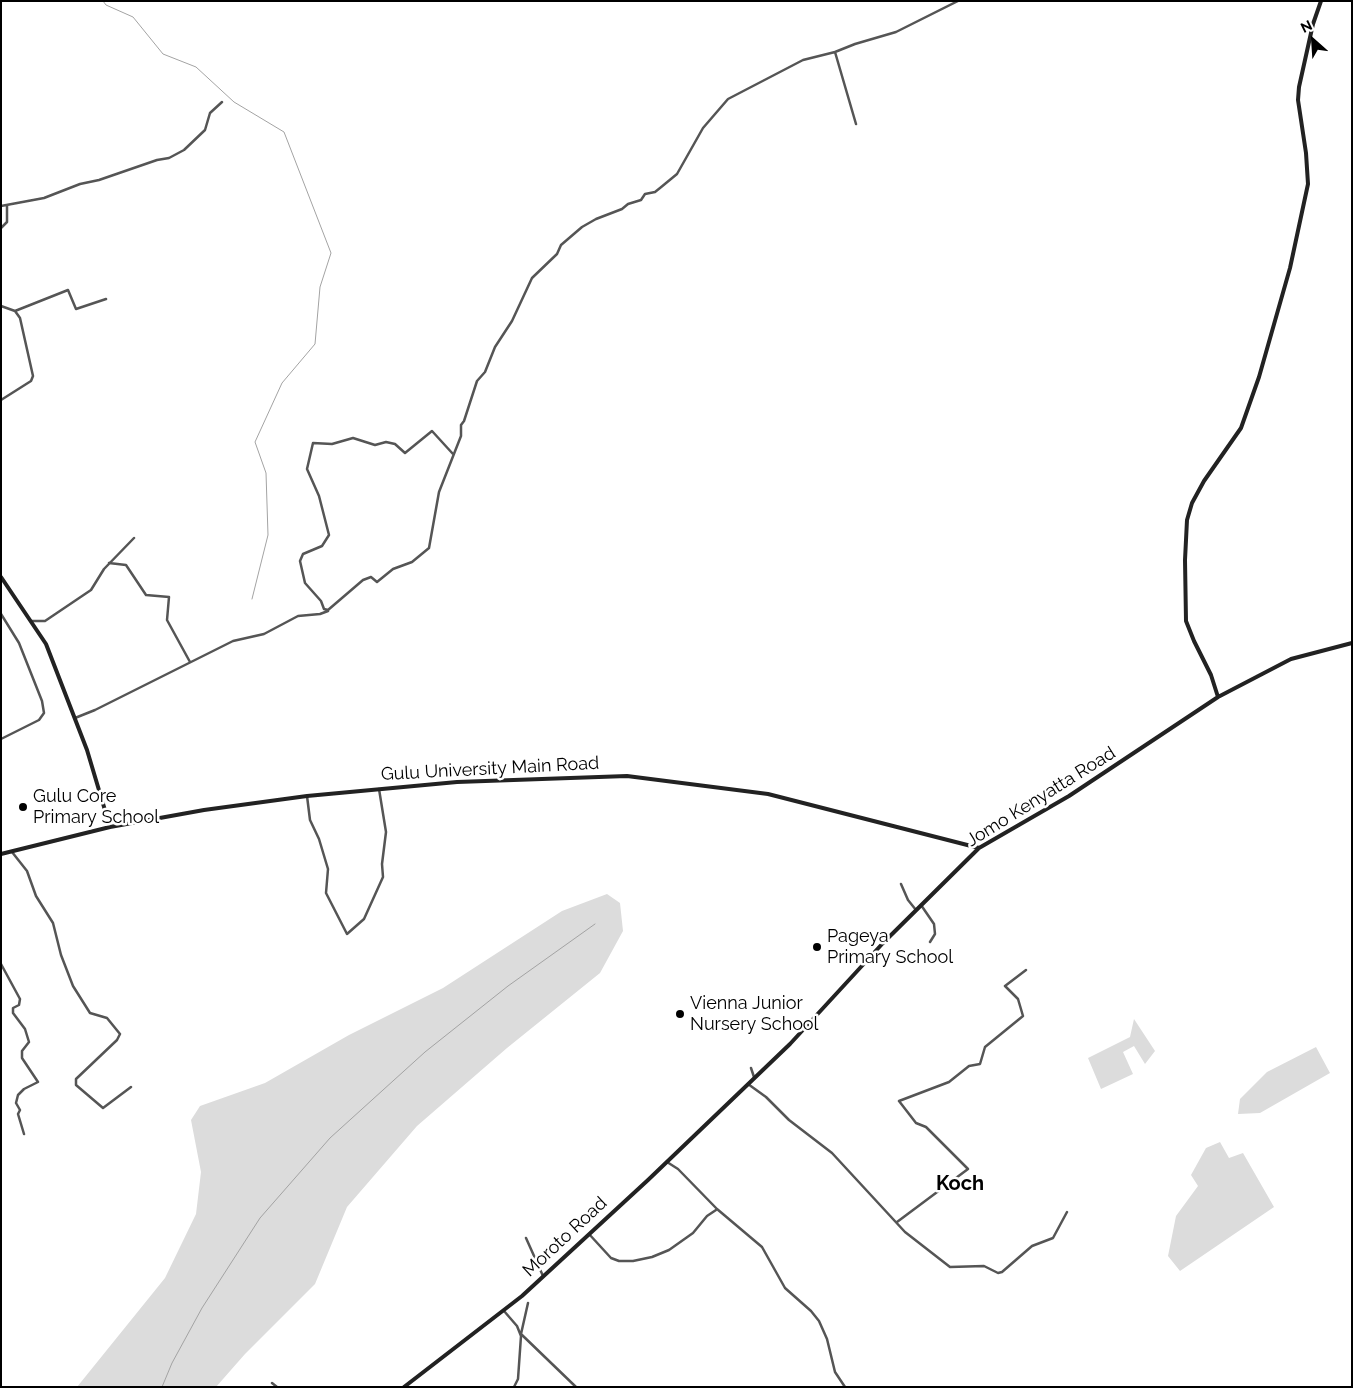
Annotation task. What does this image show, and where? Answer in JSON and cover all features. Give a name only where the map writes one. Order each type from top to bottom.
[{"type":"street","points":[[75,718],[95,710],[233,641],[264,634],[298,616],[320,614],[328,610],[363,580],[371,577],[377,582],[393,570],[412,562],[429,548],[438,492],[461,436],[461,425],[477,381],[485,372],[495,347],[512,321],[532,278],[557,254],[561,245],[582,227],[596,219],[622,209],[628,204],[641,200],[645,194],[655,192],[677,174],[703,128],[728,99],[803,60],[835,52],[896,32],[958,1]]},
{"type":"street","points":[[1218,697],[1211,675],[1186,621],[1185,560],[1187,520],[1192,503],[1204,481],[1240,428],[1259,377],[1290,268],[1308,184],[1298,100],[1299,87],[1321,1]]},
{"type":"street","points":[[835,52],[856,124]]},
{"type":"street","points":[[1,206],[44,198],[80,184],[169,158],[184,150],[205,130],[210,113],[222,102]]},
{"type":"street","points":[[1,228],[7,222],[6,206]]},
{"type":"street","points":[[15,311],[68,290],[76,309],[106,299]]},
{"type":"street","points":[[1,306],[15,311],[20,318],[33,376],[31,381],[1,400]]},
{"type":"street","points":[[328,610],[324,609],[321,601],[305,583],[300,561],[303,554],[322,546],[329,535],[319,496],[307,469],[313,443],[332,444],[353,438],[375,445],[386,442],[395,444],[405,453],[432,431],[453,454]]},
{"type":"street","points":[[32,622],[45,621],[86,594],[97,582],[109,563],[134,538]]},
{"type":"street","points":[[109,563],[126,566],[146,595],[169,597],[167,620],[190,662]]},
{"type":"street","points":[[1,577],[46,644],[75,718],[110,827]]},
{"type":"street","points":[[1,614],[20,643],[42,701],[44,713],[39,720],[1,739]]},
{"type":"street","name":"Jomo Kenyatta Road","points":[[736,1096],[796,1037],[916,910],[979,848],[1069,796],[1218,697],[1291,658],[1352,642]]},
{"type":"street","name":"Gulu University Main Road","points":[[1,854],[110,827],[204,810],[307,796],[457,782],[626,776],[768,794],[979,848]]},
{"type":"street","points":[[307,796],[310,820],[319,839],[328,869],[326,892],[347,934],[364,919],[383,876],[382,864],[386,832],[379,789]]},
{"type":"street","points":[[11,851],[27,871],[36,896],[53,924],[61,954],[73,986],[90,1013],[107,1018],[120,1034],[117,1040],[76,1078],[76,1085],[103,1108],[131,1087]]},
{"type":"street","points":[[901,884],[908,900],[916,910]]},
{"type":"street","points":[[921,905],[934,924],[935,934],[930,942]]},
{"type":"street","points":[[1,964],[20,1000],[19,1005],[13,1008],[13,1014],[25,1029],[30,1042],[22,1051],[22,1058],[38,1082],[24,1089],[18,1095],[16,1103],[20,1110],[18,1114],[24,1134]]},
{"type":"street","points":[[897,1222],[968,1169],[926,1127],[916,1124],[899,1101],[949,1082],[969,1066],[980,1064],[985,1047],[1023,1016],[1018,999],[1005,986],[1026,970]]},
{"type":"street","points":[[751,1068],[754,1077]]},
{"type":"street","points":[[748,1084],[766,1097],[789,1120],[832,1153],[914,1240],[950,1266],[984,1266],[1000,1273],[1032,1246],[1052,1238],[1067,1212]]},
{"type":"street","name":"Moroto Road","points":[[404,1387],[504,1311],[667,1162],[736,1096]]},
{"type":"street","points":[[667,1162],[678,1169],[717,1209],[762,1247],[785,1288],[819,1321],[835,1372],[845,1387]]},
{"type":"street","points":[[589,1234],[611,1258],[619,1261],[633,1261],[652,1257],[669,1250],[693,1233],[707,1216],[717,1209]]},
{"type":"street","points":[[526,1238],[543,1276]]},
{"type":"street","points":[[514,1387],[518,1375],[521,1334],[528,1303]]},
{"type":"street","points":[[504,1311],[521,1334],[576,1387]]},
{"type":"street","points":[[272,1383],[277,1387]]},
{"type":"shaded area","points":[[607,894],[620,903],[623,931],[600,973],[507,1048],[417,1126],[347,1207],[315,1284],[245,1354],[216,1387],[77,1387],[165,1278],[196,1214],[201,1172],[191,1120],[200,1106],[265,1083],[349,1035],[443,988],[562,911]]},
{"type":"shaded area","points":[[1134,1019],[1155,1051],[1145,1064],[1134,1046],[1123,1052],[1133,1074],[1101,1089],[1088,1058],[1130,1037]]},
{"type":"shaded area","points":[[1316,1047],[1330,1073],[1260,1113],[1238,1114],[1240,1099],[1267,1072]]},
{"type":"shaded area","points":[[1220,1142],[1229,1158],[1243,1153],[1274,1207],[1180,1271],[1168,1256],[1176,1216],[1198,1186],[1191,1175],[1206,1148]]},
{"type":"waterway","points":[[103,1],[106,5],[133,17],[163,54],[196,67],[234,102],[284,132],[331,253],[320,287],[315,344],[282,383],[255,442],[266,473],[268,535],[252,599]]},
{"type":"waterway","points":[[162,1387],[172,1363],[202,1308],[260,1218],[330,1138],[425,1052],[508,986],[595,924]]},
{"type":"place","name":"Gulu Core Primary School","points":[[23,807]]},
{"type":"place","name":"Pageya Primary School","points":[[817,947]]},
{"type":"place","name":"Vienna Junior Nursery School","points":[[680,1014]]},
{"type":"district","name":"Koch","points":[[960,1184]]}]
